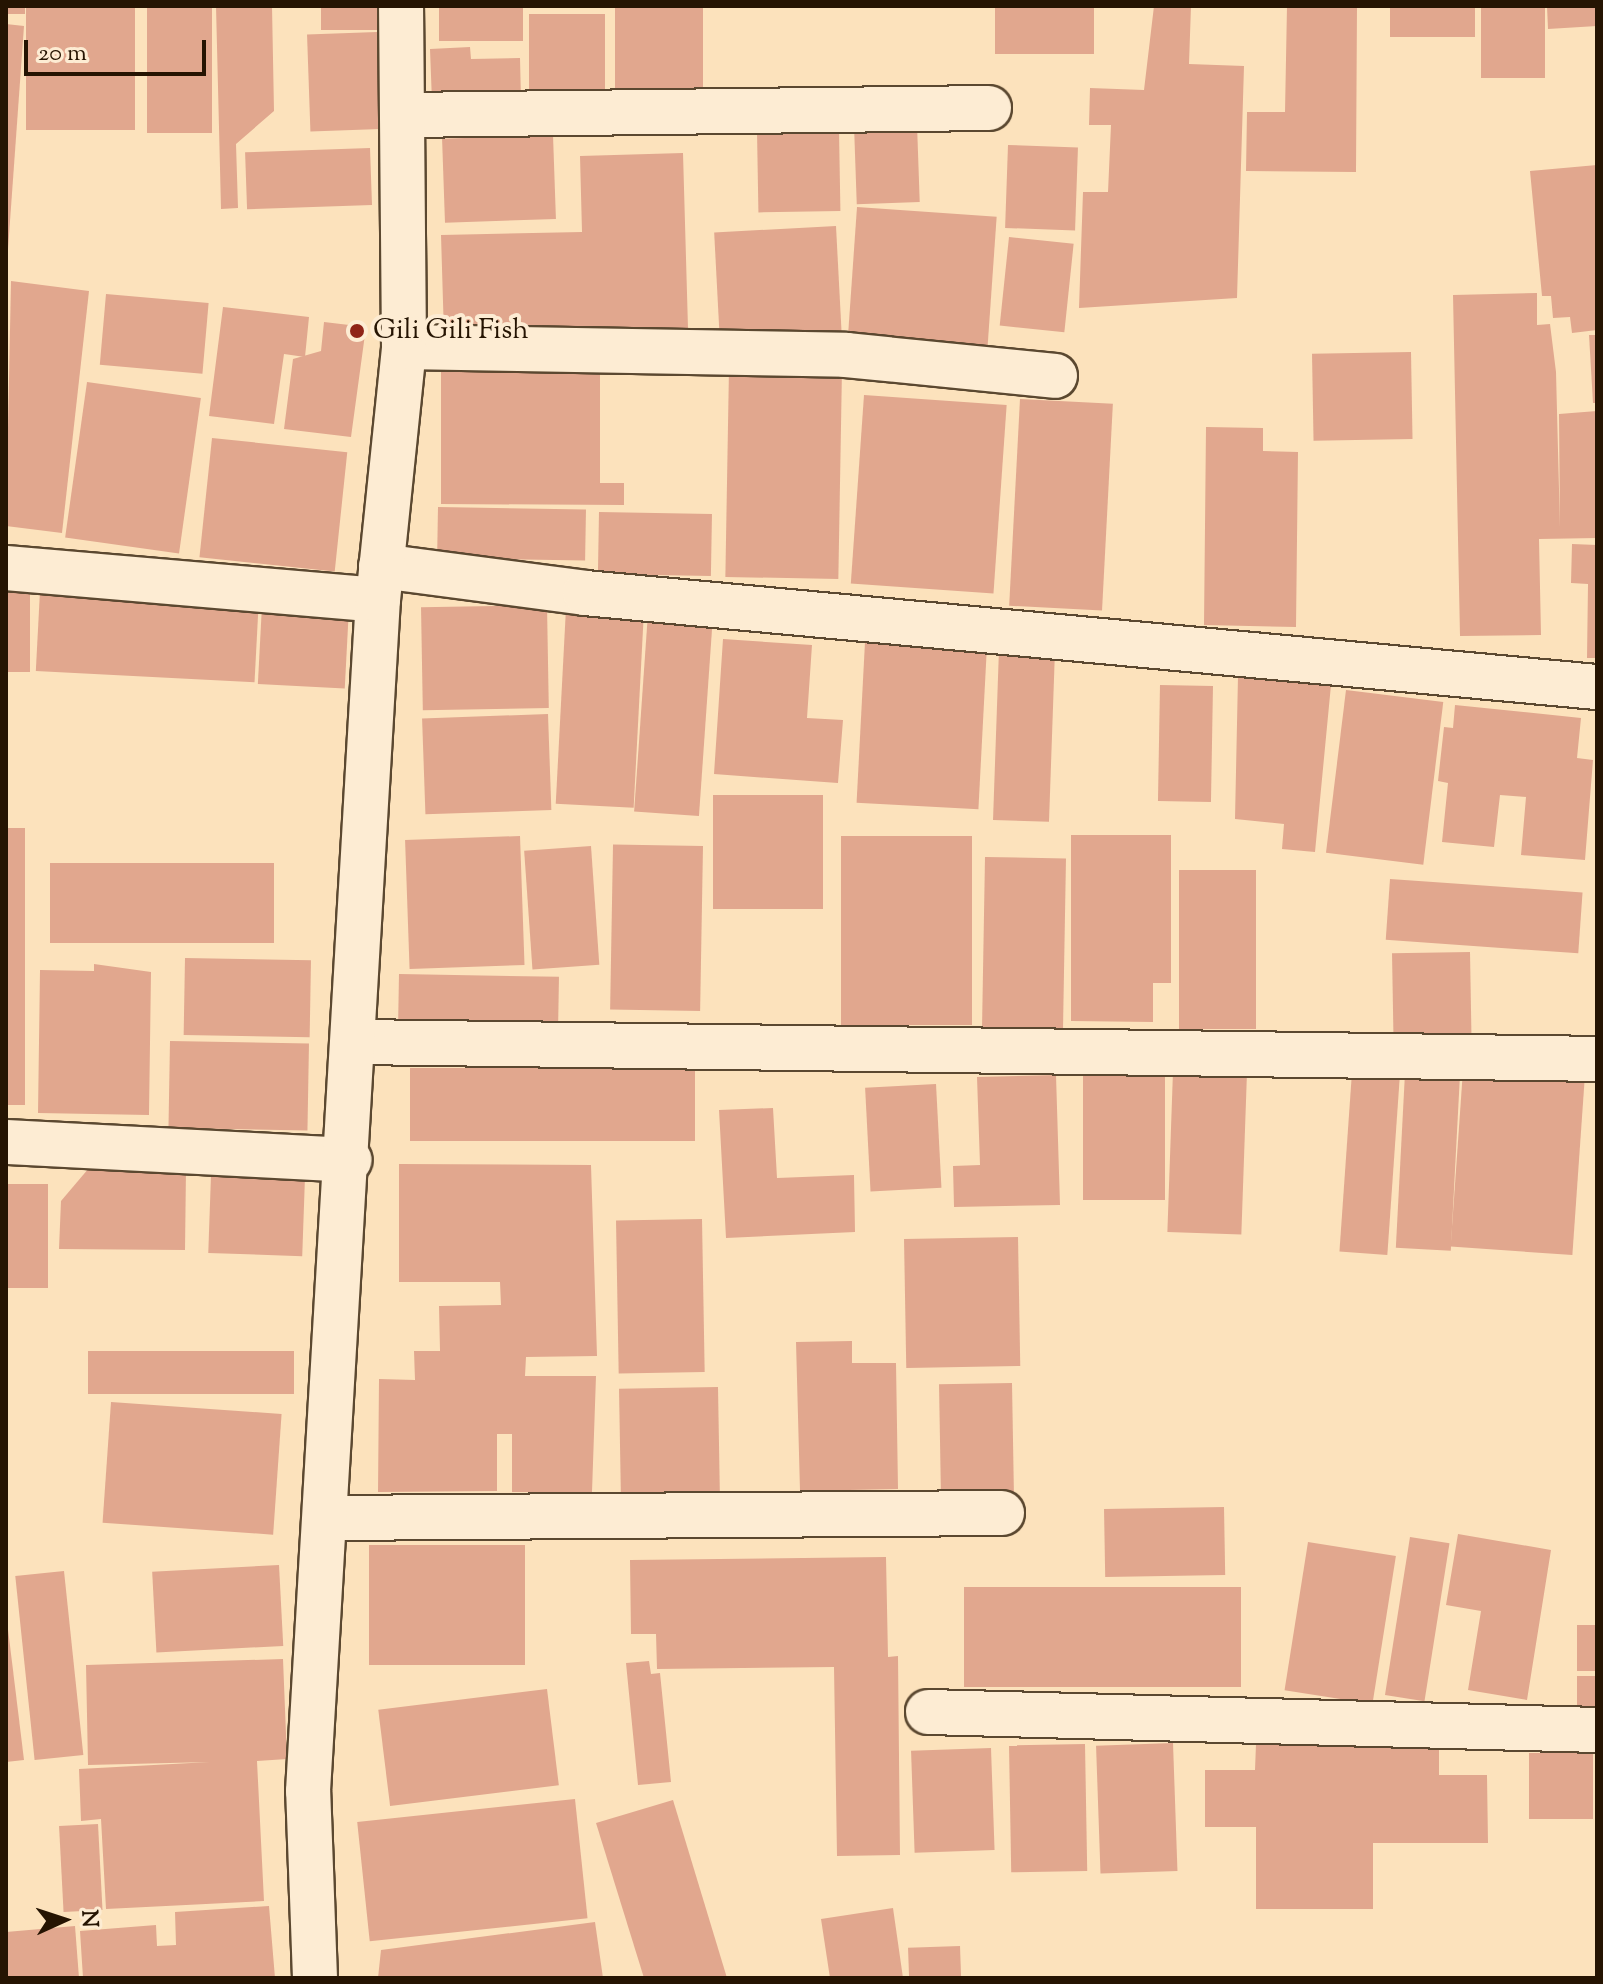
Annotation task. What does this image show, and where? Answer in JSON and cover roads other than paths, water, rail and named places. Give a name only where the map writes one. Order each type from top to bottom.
[{"type":"street","points":[[315,1978],[308,1791],[350,1160],[380,583],[404,347],[401,6]]},
{"type":"street","points":[[402,115],[989,108]]},
{"type":"street","points":[[404,347],[846,355],[1055,376]]},
{"type":"street","points":[[6,568],[585,593],[1597,687]]},
{"type":"street","points":[[356,1042],[1597,1059]]},
{"type":"street","points":[[6,1142],[350,1160]]},
{"type":"street","points":[[326,1518],[1002,1513]]},
{"type":"street","points":[[928,1712],[1597,1730]]},
{"type":"place","name":"Gili Gili Fish","points":[[357,331]]}]
